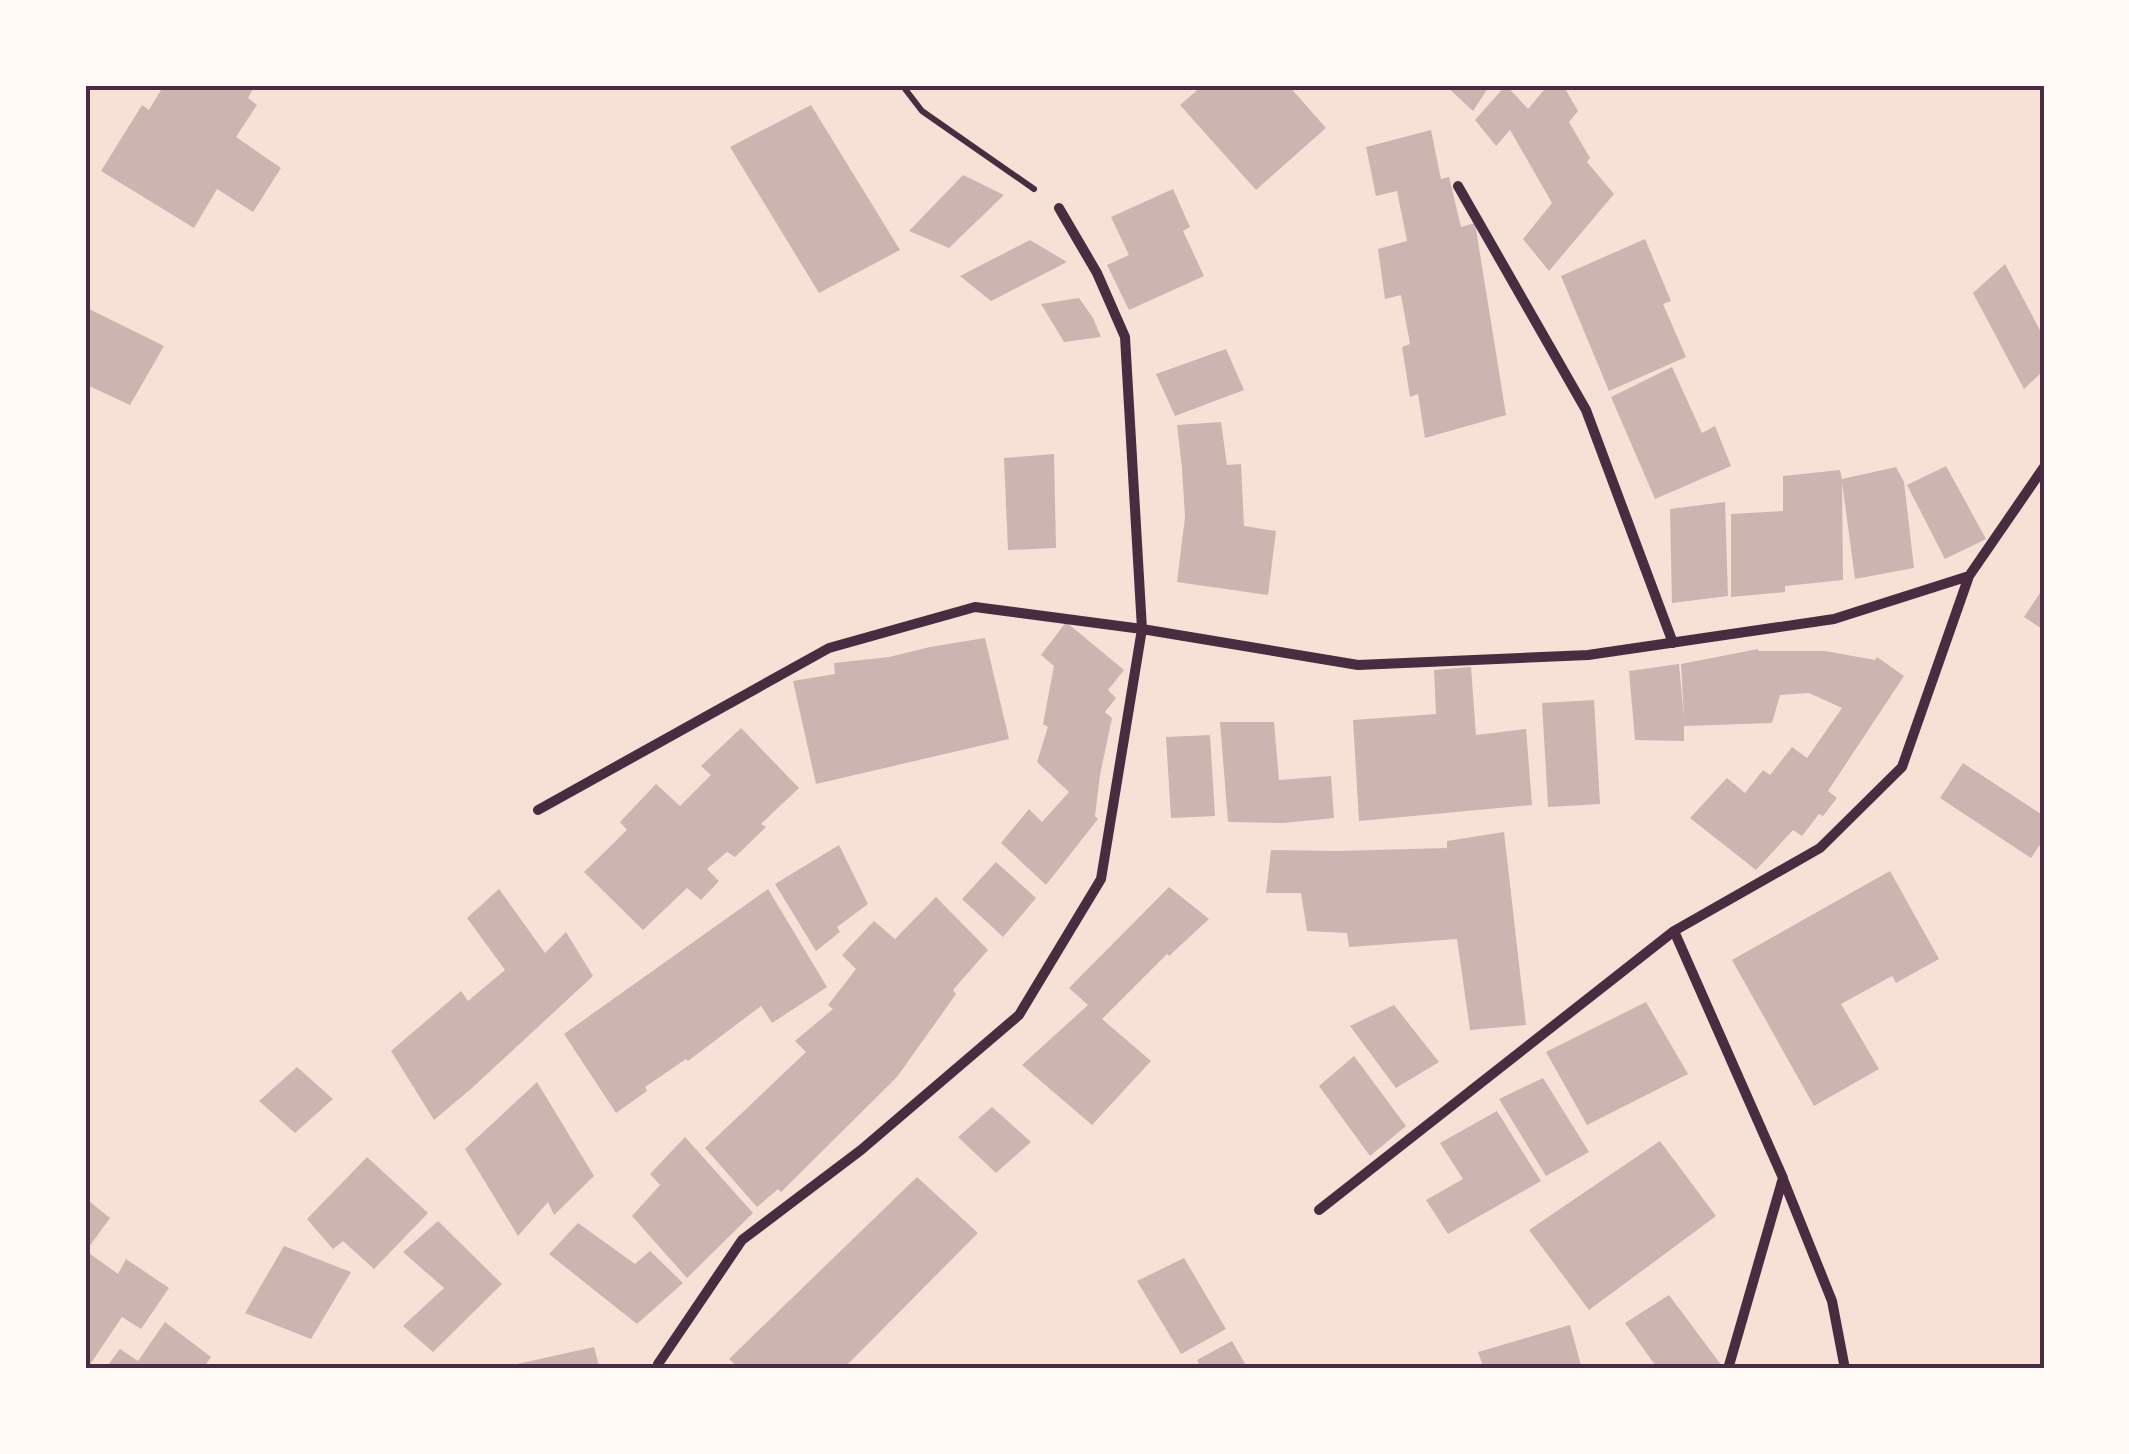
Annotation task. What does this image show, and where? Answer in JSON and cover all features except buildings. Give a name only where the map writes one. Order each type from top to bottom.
[{"type":"street","points":[[1458,186],[1586,410],[1673,643]]},
{"type":"street","points":[[658,1364],[742,1240],[861,1150],[1020,1015],[1101,879],[1142,629],[1125,337],[1097,273],[1058,208]]},
{"type":"street","points":[[1318,1210],[1674,931],[1820,848],[1902,768],[1969,576],[2044,467]]},
{"type":"street","points":[[538,810],[829,648],[975,607],[1142,629],[1358,665],[1588,655],[1673,643],[1834,619],[1969,576]]},
{"type":"street","points":[[1674,931],[1783,1178],[1832,1302],[1845,1369]]},
{"type":"street","points":[[1728,1369],[1783,1178]]},
{"type":"path","points":[[902,85],[922,111],[1058,208]]}]
